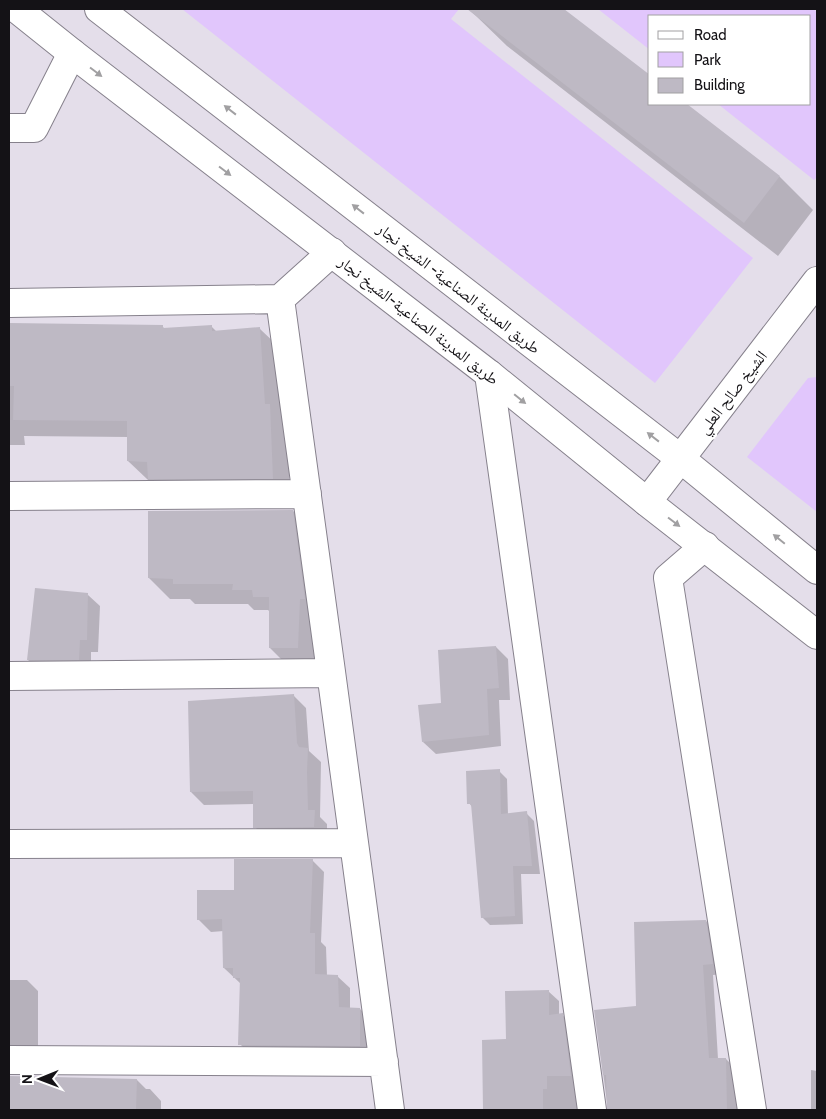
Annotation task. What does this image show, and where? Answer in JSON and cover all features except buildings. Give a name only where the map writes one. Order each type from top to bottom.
[{"type":"street","name":"طريق المدينة الصناعية-الشيخ نجار","points":[[17,9],[490,374],[647,502],[817,635]]},
{"type":"street","name":"طريق المدينة الصناعية- الشيخ نجار","points":[[99,9],[681,459],[817,570]]},
{"type":"street","points":[[9,128],[34,128],[72,53]]},
{"type":"street","points":[[9,303],[280,299],[332,252]]},
{"type":"street","name":"الشيخ صالح العلي","points":[[647,502],[817,281]]},
{"type":"street","points":[[280,299],[308,494],[330,673],[390,1110]]},
{"type":"street","points":[[490,374],[592,1110]]},
{"type":"street","points":[[9,496],[308,494]]},
{"type":"street","points":[[705,546],[668,578],[752,1110]]},
{"type":"street","points":[[9,676],[330,673]]},
{"type":"street","points":[[9,844],[353,842]]},
{"type":"street","points":[[9,1060],[384,1062]]},
{"type":"green space","points":[[182,9],[459,9],[451,19],[753,258],[655,383]]},
{"type":"green space","points":[[598,9],[813,9],[817,12],[817,177],[814,180],[719,105],[811,105],[811,15],[648,15],[648,48]]},
{"type":"green space","points":[[817,377],[817,512],[747,457],[808,378]]}]
